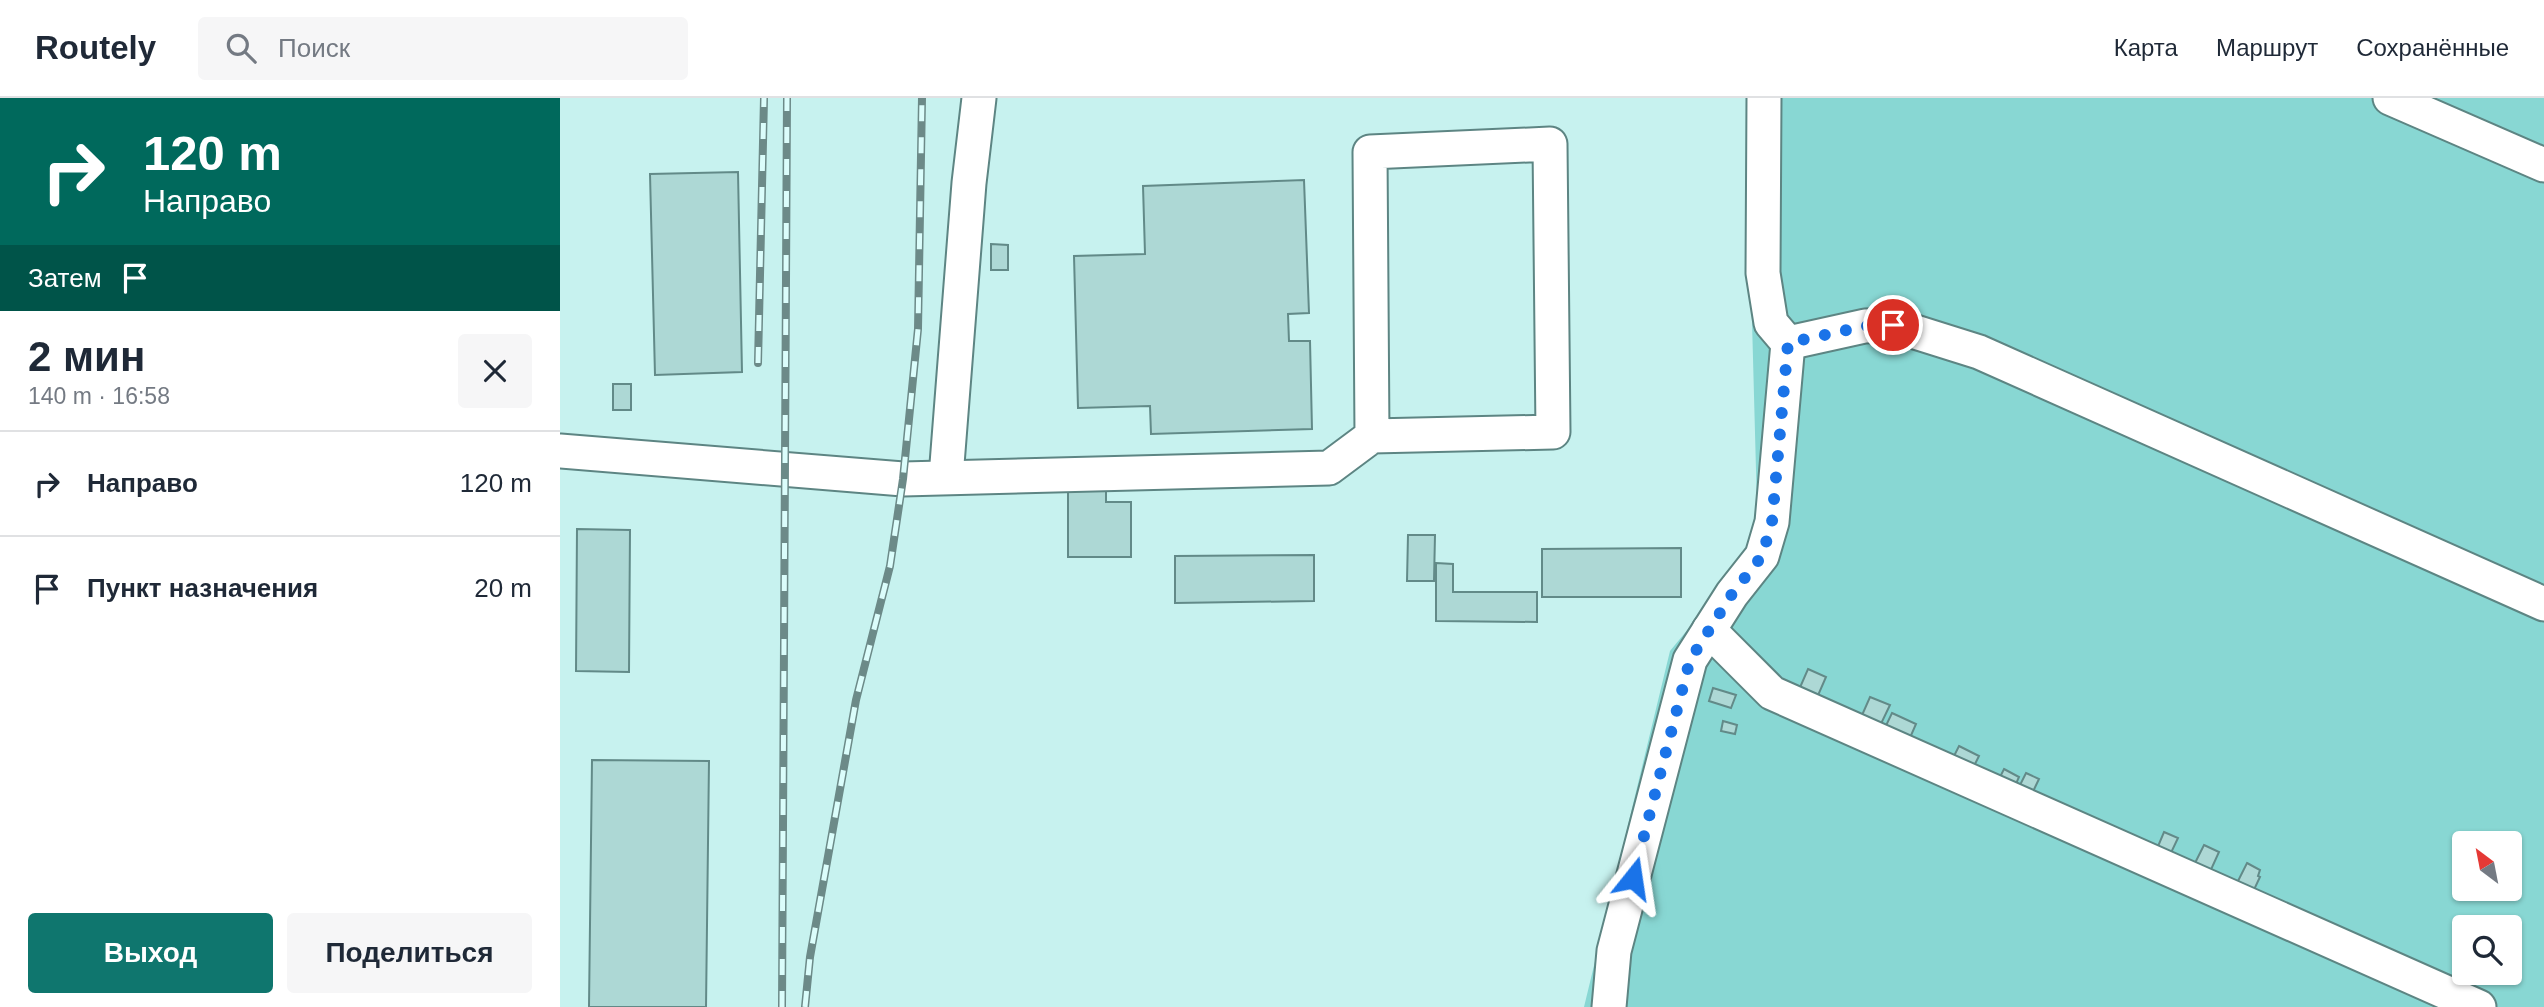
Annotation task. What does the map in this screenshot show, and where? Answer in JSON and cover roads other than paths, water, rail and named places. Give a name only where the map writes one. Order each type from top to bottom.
[{"type":"lane","points":[[946,477],[969,183],[979,98]]},
{"type":"lane","points":[[1609,1007],[1614,951],[1690,660],[1732,594],[1762,556],[1772,522],[1788,343],[1770,323],[1763,273],[1764,98]]},
{"type":"lane","points":[[2390,98],[2544,165]]},
{"type":"lane","points":[[560,451],[903,479],[1329,468],[1373,436],[1553,432],[1550,144],[1370,152],[1373,436]]},
{"type":"lane","points":[[1788,343],[1865,326],[1893,325],[1979,352],[2544,604]]},
{"type":"lane","points":[[1709,630],[1772,693],[2479,1007]]},
{"type":"railway","points":[[758,363],[764,98]]},
{"type":"railway","points":[[782,1007],[787,98]]},
{"type":"railway","points":[[805,1007],[810,957],[856,700],[890,566],[903,479],[918,329],[922,98]]}]
